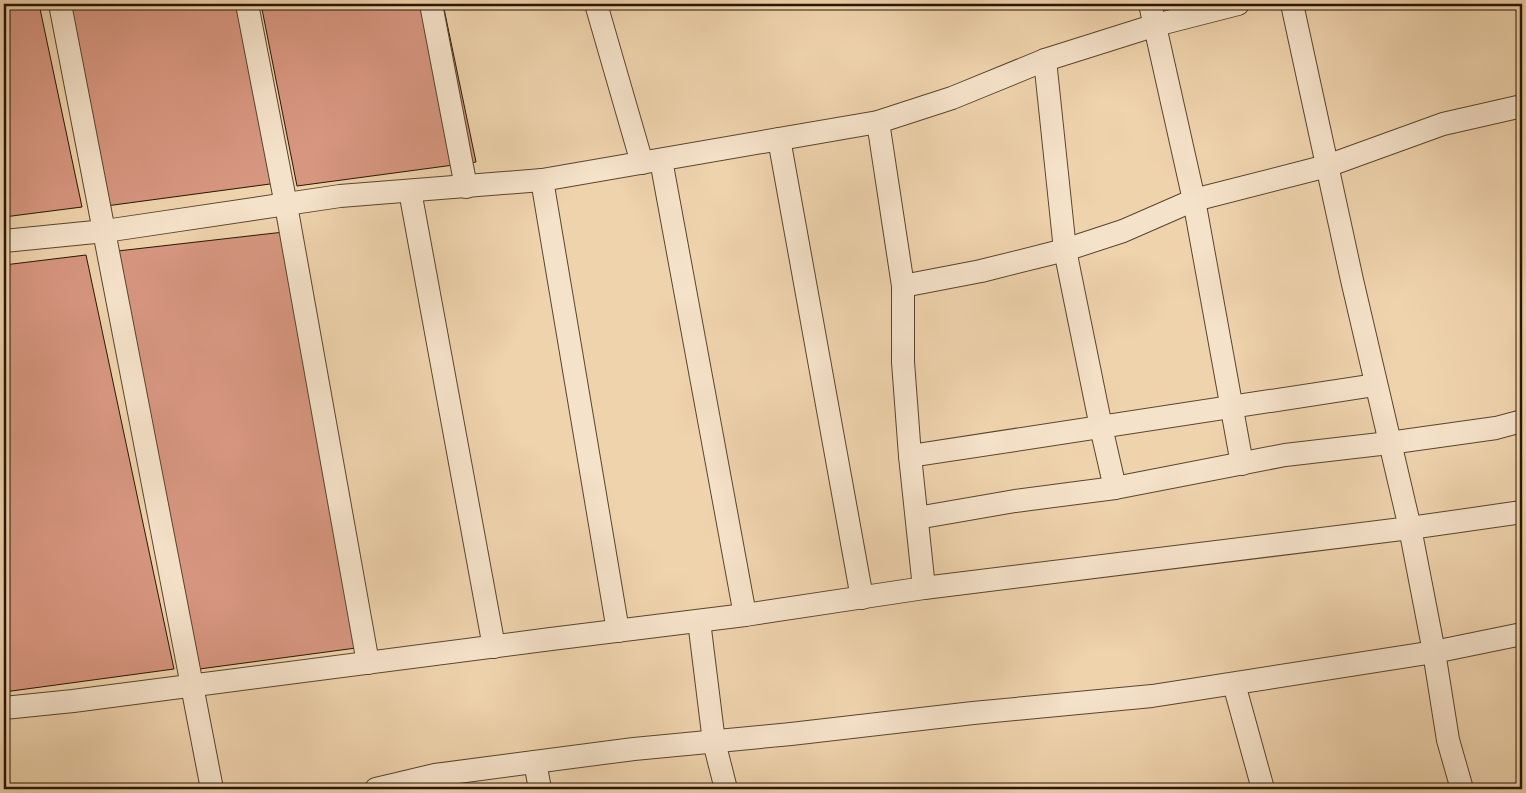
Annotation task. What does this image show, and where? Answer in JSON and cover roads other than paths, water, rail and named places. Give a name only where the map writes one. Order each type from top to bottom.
[{"type":"street","points":[[60,4],[212,789]]},
{"type":"street","points":[[247,4],[286,205],[368,663]]},
{"type":"street","points":[[431,4],[466,187]]},
{"type":"street","points":[[596,4],[651,161],[745,616]]},
{"type":"street","points":[[1150,4],[1194,200],[1242,464]]},
{"type":"street","points":[[4,241],[104,231],[340,196],[542,180],[878,122],[952,98],[1045,60],[1156,26],[1238,4]]},
{"type":"street","points":[[1292,4],[1389,443],[1410,528],[1434,652],[1456,788]]},
{"type":"street","points":[[1045,60],[1065,250],[1115,488]]},
{"type":"street","points":[[903,286],[982,271],[1065,250],[1123,231],[1194,200],[1327,166],[1443,124],[1522,106]]},
{"type":"street","points":[[878,122],[903,286],[903,362],[910,456],[924,588]]},
{"type":"street","points":[[779,139],[862,598]]},
{"type":"street","points":[[542,180],[618,631]]},
{"type":"street","points":[[410,191],[494,646]]},
{"type":"street","points":[[910,456],[1376,385]]},
{"type":"street","points":[[917,518],[1015,501],[1115,488],[1285,455],[1389,443],[1496,428],[1522,422]]},
{"type":"street","points":[[4,708],[745,616],[924,588],[1410,528],[1522,512]]},
{"type":"street","points":[[699,621],[714,742],[726,789]]},
{"type":"street","points":[[376,789],[435,775],[634,749],[1152,696],[1434,652],[1522,634]]},
{"type":"street","points":[[1234,684],[1263,789]]},
{"type":"street","points":[[535,762],[540,789]]}]
